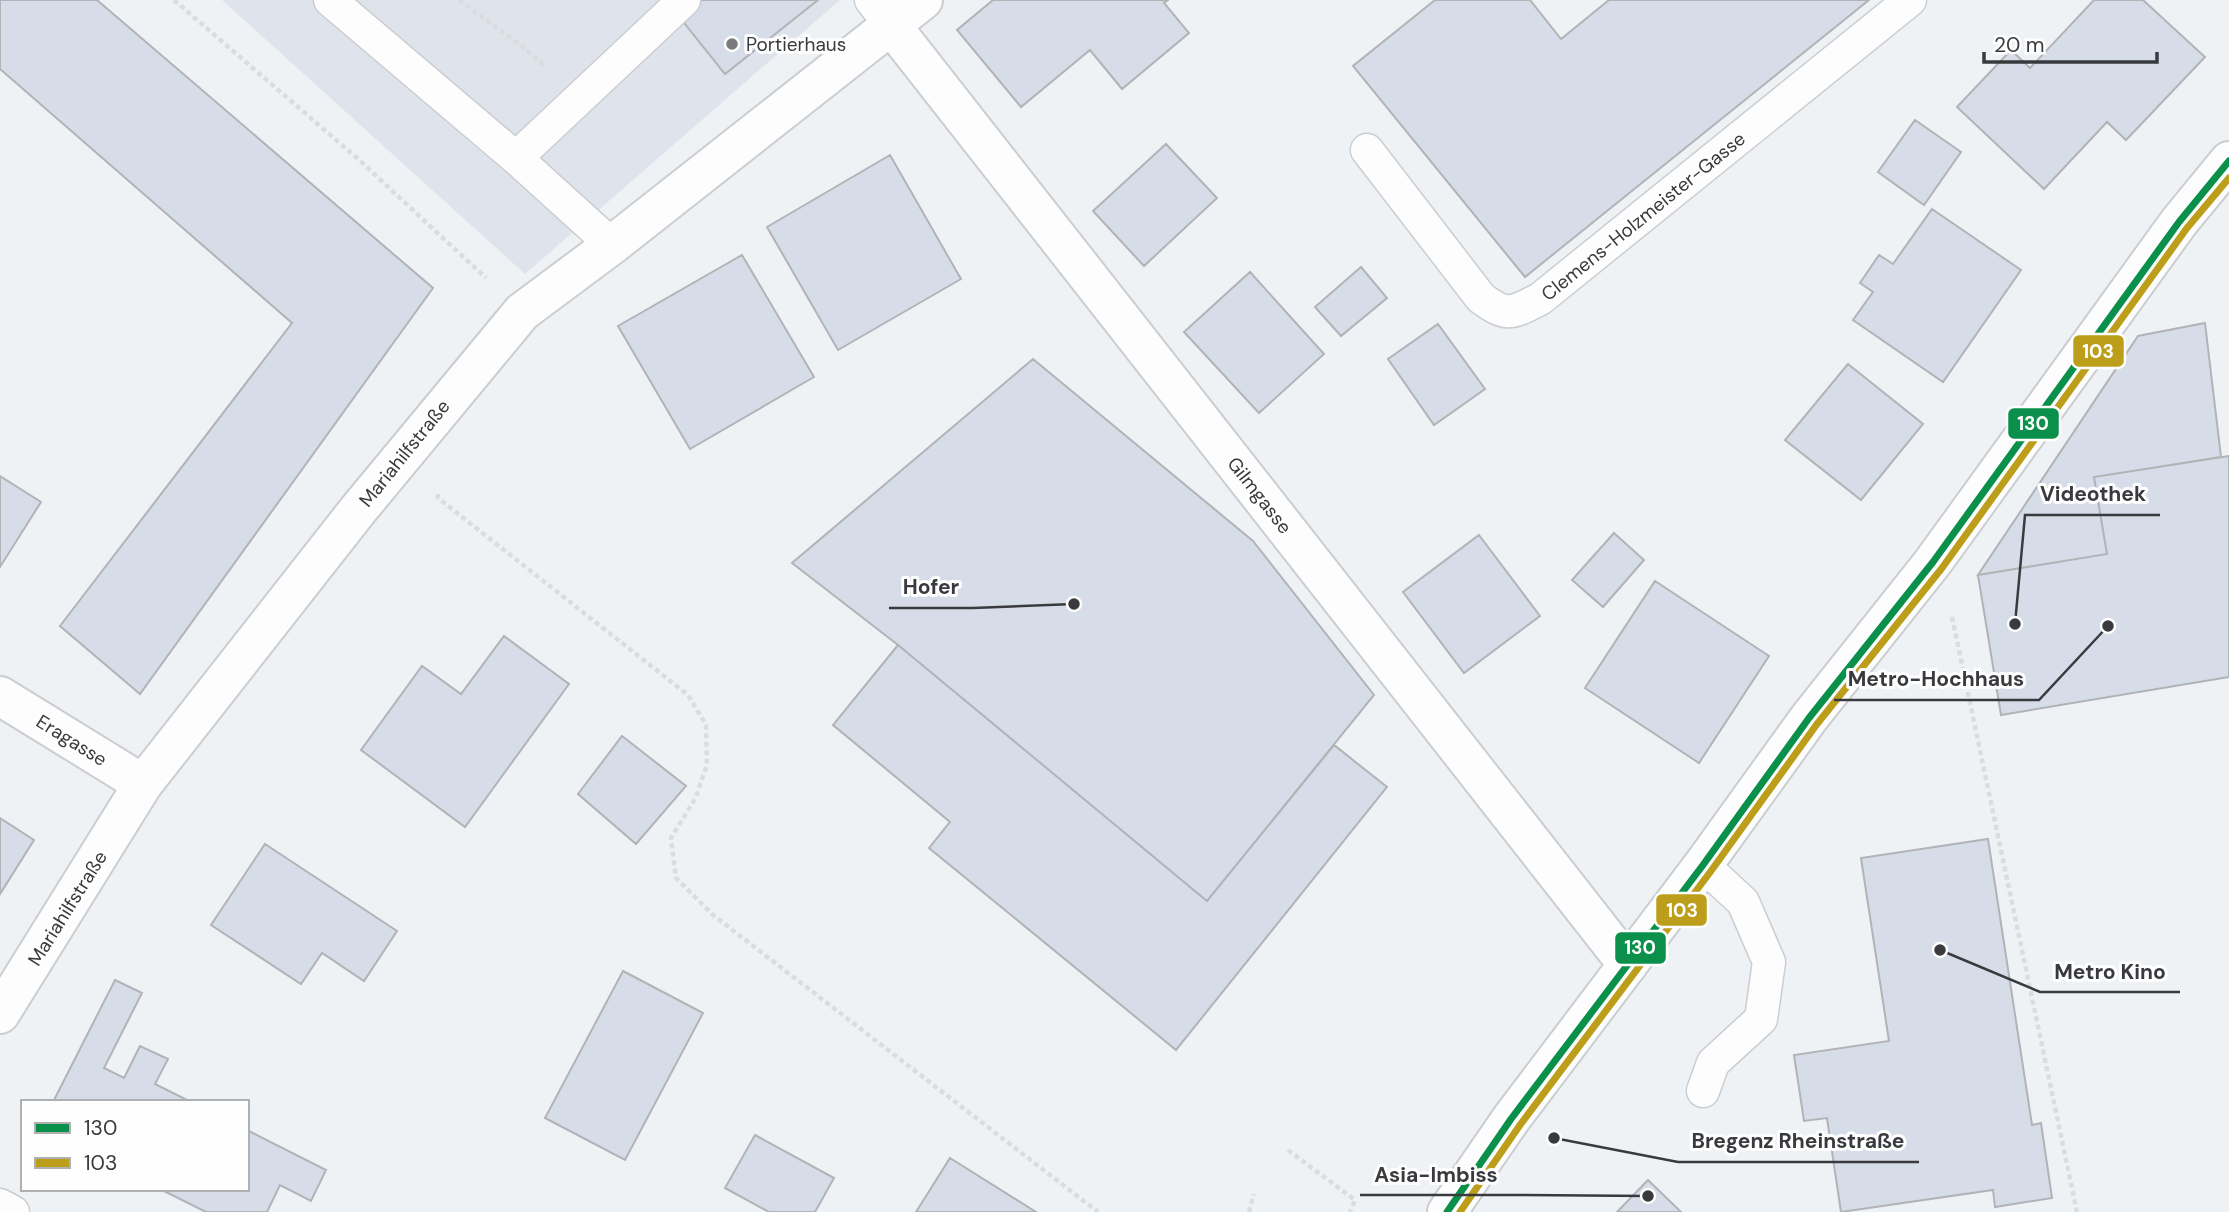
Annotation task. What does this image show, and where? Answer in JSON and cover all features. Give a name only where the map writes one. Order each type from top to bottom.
[{"type":"street","name":"Mariahilfstraße","points":[[0,1014],[144,784],[349,521],[522,312],[612,244],[881,12],[923,0]]},
{"type":"street","name":"Gilmgasse","points":[[881,12],[1628,965]]},
{"type":"street","points":[[1447,1212],[1511,1119],[1703,865],[1809,718],[1933,562],[2179,222],[2229,161]]},
{"type":"street","name":"Eragasse","points":[[0,696],[144,784]]},
{"type":"lane","points":[[330,0],[516,158],[612,244]]},
{"type":"lane","points":[[516,158],[684,0]]},
{"type":"lane","name":"Clemens-Holzmeister-Gasse","points":[[1367,150],[1481,298],[1498,311],[1512,313],[1540,299],[1910,0]]},
{"type":"lane","points":[[1703,865],[1743,902],[1769,962],[1760,1019],[1713,1063],[1703,1091]]},
{"type":"lane","points":[[0,1205],[13,1212]]},
{"type":"path","points":[[174,0],[357,158],[522,312]]},
{"type":"path","points":[[459,0],[523,47],[581,97]]},
{"type":"path","points":[[427,427],[438,498],[688,695],[706,725],[707,765],[695,799],[671,838],[676,878],[713,915],[1098,1212]]},
{"type":"path","points":[[1933,562],[1955,625],[2077,1212]]},
{"type":"path","points":[[1287,1150],[1355,1200],[1350,1212]]},
{"type":"path","points":[[1249,1212],[1254,1194]]},
{"type":"shaded area","points":[[222,0],[840,0],[525,274]]},
{"type":"building","points":[[0,0],[97,0],[433,288],[140,694],[60,626],[292,323],[0,69]]},
{"type":"building","name":"Portierhaus","points":[[695,0],[818,0],[725,74],[677,14]]},
{"type":"building","points":[[993,0],[1168,0],[1164,3],[1189,33],[1122,89],[1090,50],[1021,107],[957,30]]},
{"type":"building","points":[[1435,0],[1530,0],[1561,39],[1609,0],[1869,0],[1525,277],[1353,66]]},
{"type":"building","points":[[2094,0],[2143,0],[2205,57],[2126,140],[2107,122],[2044,189],[1957,107],[2011,50],[2030,68]]},
{"type":"building","points":[[1915,120],[1961,152],[1924,205],[1878,172]]},
{"type":"building","points":[[1166,144],[1217,198],[1144,266],[1093,211]]},
{"type":"building","points":[[890,155],[961,279],[838,350],[767,227]]},
{"type":"building","points":[[1932,209],[2021,270],[1943,382],[1853,320],[1873,292],[1860,283],[1879,255],[1893,264]]},
{"type":"building","points":[[742,255],[814,377],[690,449],[618,326]]},
{"type":"building","points":[[1361,267],[1387,298],[1341,336],[1315,307]]},
{"type":"building","points":[[1250,272],[1324,354],[1259,413],[1184,332]]},
{"type":"building","points":[[2205,323],[2221,457],[2094,477],[2107,554],[1978,575],[2138,336]]},
{"type":"building","points":[[1438,324],[1485,389],[1434,425],[1388,359]]},
{"type":"building","points":[[1033,359],[1253,541],[1374,695],[1207,901],[898,645],[792,563]]},
{"type":"building","points":[[1848,364],[1923,424],[1861,500],[1785,440]]},
{"type":"building","points":[[2229,456],[2229,677],[2001,715],[1978,575],[2107,554],[2094,477]]},
{"type":"building","points":[[0,476],[41,502],[0,567]]},
{"type":"building","points":[[1614,533],[1644,560],[1603,607],[1572,580]]},
{"type":"building","points":[[1479,535],[1540,616],[1464,673],[1403,592]]},
{"type":"building","points":[[1655,581],[1769,656],[1699,763],[1585,688]]},
{"type":"building","points":[[504,636],[569,684],[465,827],[361,750],[422,666],[461,694]]},
{"type":"building","points":[[898,645],[1207,901],[1334,745],[1387,787],[1176,1050],[929,848],[950,822],[833,725]]},
{"type":"building","points":[[622,736],[686,786],[636,844],[578,794]]},
{"type":"building","points":[[0,818],[34,840],[0,894]]},
{"type":"building","points":[[1988,839],[2032,1125],[2041,1123],[2052,1198],[1995,1207],[1993,1190],[1841,1212],[1827,1118],[1804,1121],[1794,1055],[1889,1041],[1861,858]]},
{"type":"building","points":[[265,844],[397,931],[364,981],[322,953],[301,984],[211,925]]},
{"type":"building","points":[[623,971],[703,1013],[625,1160],[545,1118]]},
{"type":"building","points":[[115,980],[142,993],[104,1068],[124,1078],[140,1046],[168,1059],[155,1084],[187,1100],[54,1100]]},
{"type":"building","points":[[248,1131],[326,1170],[311,1201],[280,1185],[267,1212],[206,1212],[164,1191],[248,1191]]},
{"type":"building","points":[[755,1135],[834,1178],[815,1212],[769,1212],[725,1188]]},
{"type":"building","points":[[950,1158],[1036,1212],[916,1212]]},
{"type":"building","points":[[1648,1180],[1681,1212],[1617,1212]]},
{"type":"transit line","name":"130","points":[[1447,1212],[1511,1119],[1703,865],[1809,718],[1933,562],[2179,222],[2229,161]]},
{"type":"transit line","name":"103","points":[[1460,1212],[1520,1125],[1711,871],[1817,724],[1942,568],[2187,228],[2229,178]]},
{"type":"place","name":"Portierhaus","points":[[732,44]]},
{"type":"place","name":"Hofer","points":[[1074,604]]},
{"type":"place","name":"Videothek","points":[[2015,624]]},
{"type":"place","name":"Metro-Hochhaus","points":[[2108,626]]},
{"type":"place","name":"Metro Kino","points":[[1940,950]]},
{"type":"place","name":"Bregenz Rheinstraße","points":[[1554,1138]]},
{"type":"place","name":"Asia-Imbiss","points":[[1648,1196]]}]
